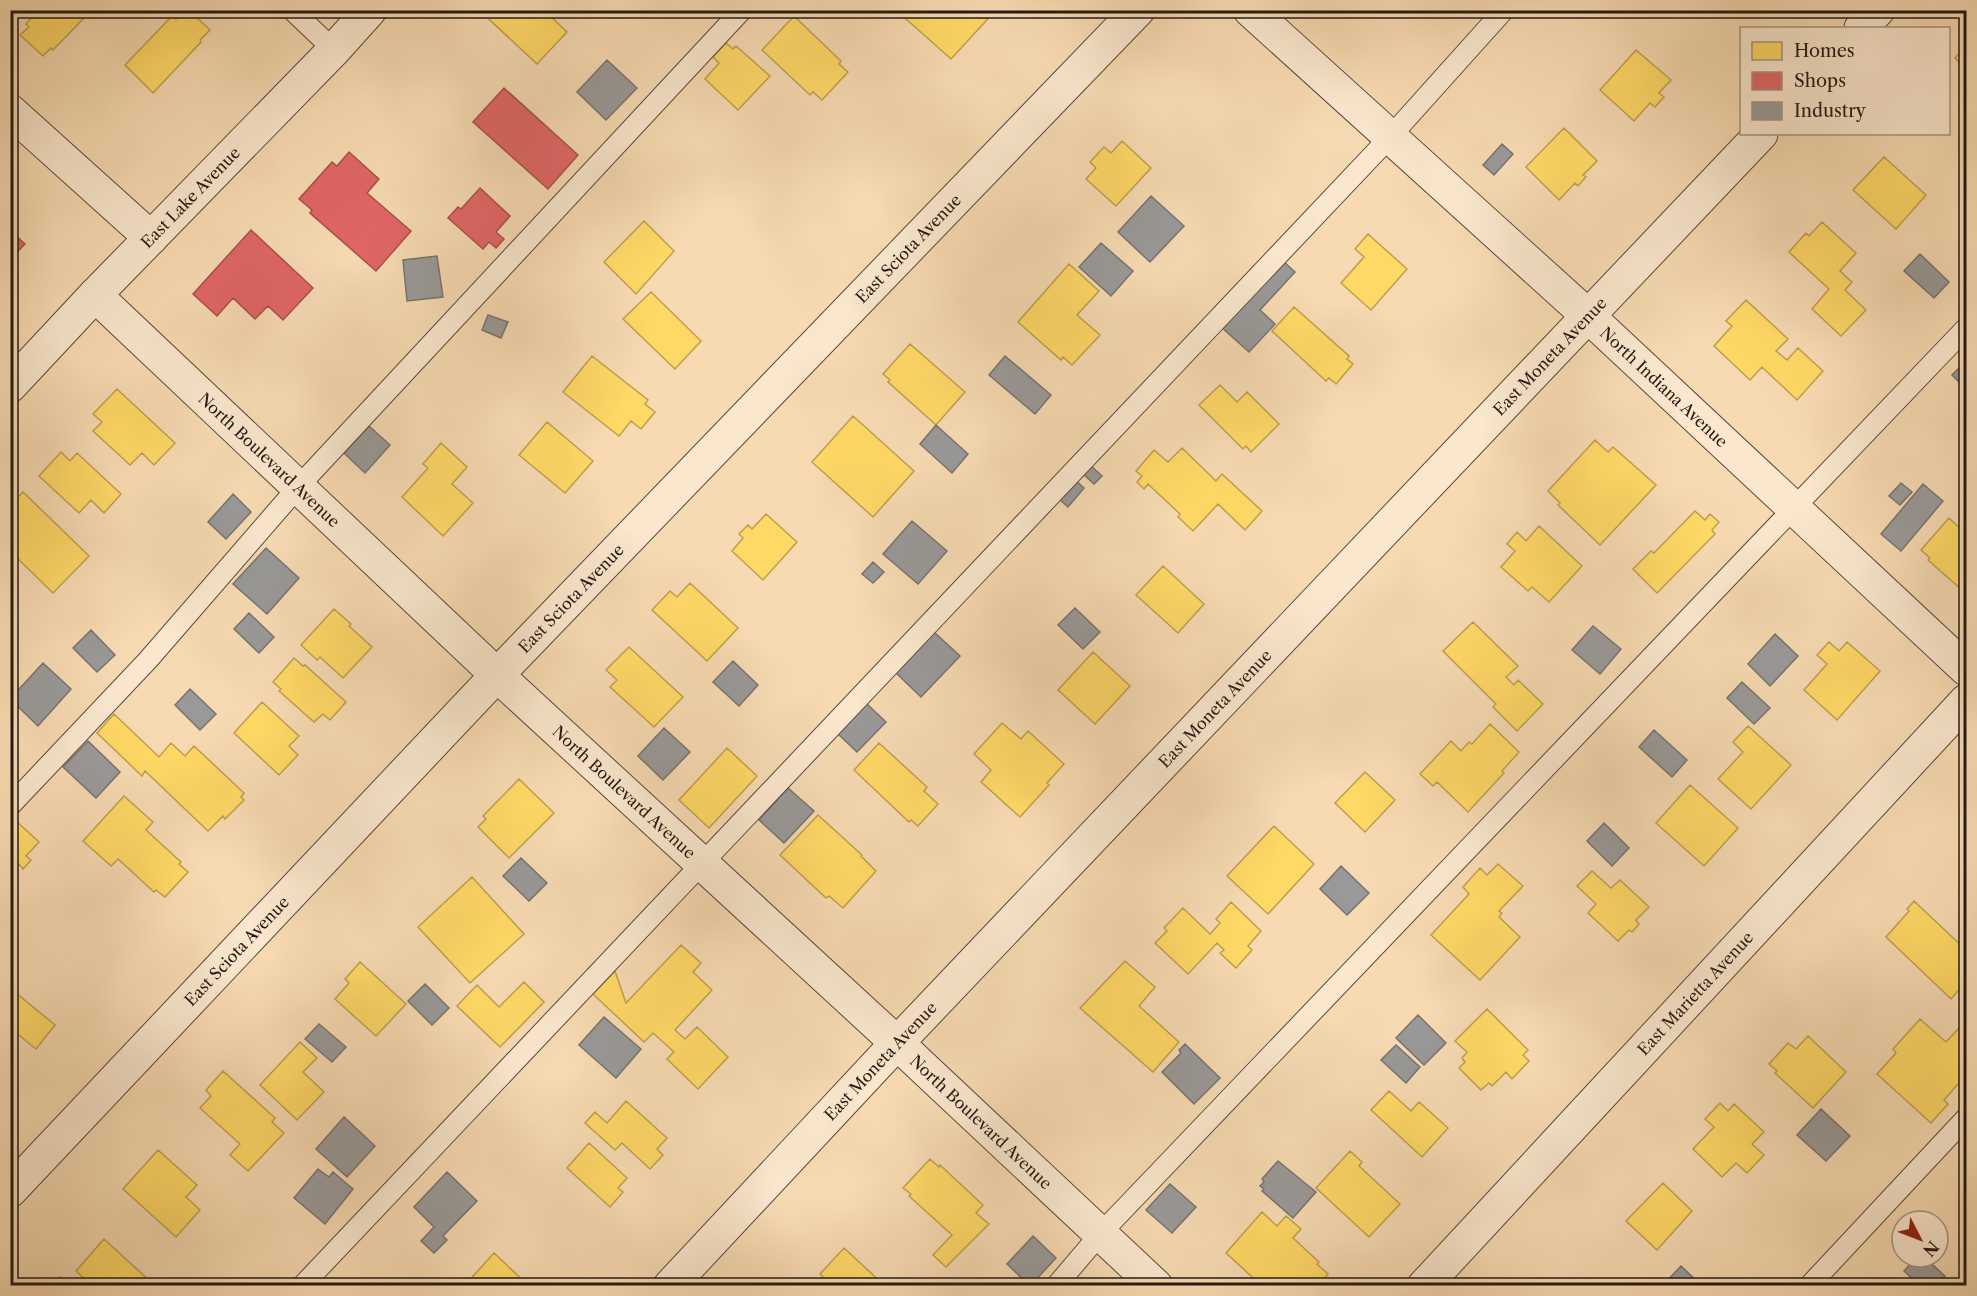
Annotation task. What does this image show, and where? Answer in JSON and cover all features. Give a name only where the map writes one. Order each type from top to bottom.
[{"type":"street","name":"East Lake Avenue","points":[[10,386],[370,10]]},
{"type":"street","name":"East Sciota Avenue","points":[[10,1191],[497,675],[1138,10]]},
{"type":"street","name":"North Indiana Avenue","points":[[1250,10],[1587,315],[1966,669]]},
{"type":"street","points":[[1862,27],[1878,10]]},
{"type":"street","points":[[10,111],[151,238]]},
{"type":"street","name":"East Moneta Avenue","points":[[670,1286],[897,1043],[1760,135]]},
{"type":"street","name":"North Boulevard Avenue","points":[[95,295],[497,675],[897,1043],[1156,1286]]},
{"type":"street","name":"East Marietta Avenue","points":[[1425,1286],[1966,701]]},
{"type":"lane","points":[[292,10],[334,50]]},
{"type":"lane","points":[[10,806],[148,660],[298,487],[742,10]]},
{"type":"lane","points":[[303,1286],[701,862],[1390,137],[1504,10]]},
{"type":"lane","points":[[1056,1286],[1101,1233],[1966,328]]},
{"type":"lane","points":[[1809,1286],[1966,1118]]},
{"type":"building: Homes","points":[[38,10],[83,10],[81,13],[85,17],[53,50],[51,48],[43,56],[20,35],[29,27],[26,24]]},
{"type":"building: Homes","points":[[184,10],[189,10],[210,30],[153,93],[125,65],[173,15],[176,19]]},
{"type":"building: Homes","points":[[479,10],[544,10],[567,32],[537,64]]},
{"type":"building: Homes","points":[[896,10],[996,10],[951,59]]},
{"type":"building: Homes","points":[[794,16],[841,61],[839,64],[848,72],[822,100],[813,92],[810,95],[762,50]]},
{"type":"building: Homes","points":[[726,43],[733,49],[736,46],[770,76],[738,110],[705,79],[719,63],[713,57]]},
{"type":"building: Homes","points":[[1966,46],[1966,69],[1955,58]]},
{"type":"building: Homes","points":[[1636,50],[1671,80],[1659,93],[1664,97],[1655,107],[1650,103],[1634,121],[1600,90]]},
{"type":"building: Homes","points":[[1564,128],[1597,161],[1583,175],[1586,177],[1578,186],[1575,183],[1559,200],[1526,167]]},
{"type":"building: Homes","points":[[1122,141],[1151,168],[1116,206],[1086,179],[1096,168],[1090,162],[1104,147],[1111,153]]},
{"type":"building: Homes","points":[[1884,157],[1926,195],[1896,229],[1853,190]]},
{"type":"building: Homes","points":[[644,221],[674,251],[636,294],[604,262]]},
{"type":"building: Homes","points":[[1822,222],[1856,253],[1840,271],[1852,282],[1845,290],[1866,310],[1841,336],[1812,309],[1829,289],[1789,252],[1806,233],[1809,236]]},
{"type":"building: Homes","points":[[1368,234],[1407,269],[1371,310],[1341,283],[1364,257],[1355,249]]},
{"type":"building: Homes","points":[[1069,264],[1099,291],[1077,315],[1100,335],[1072,365],[1063,357],[1061,360],[1018,322]]},
{"type":"building: Homes","points":[[651,292],[701,341],[675,369],[623,319]]},
{"type":"building: Homes","points":[[1746,300],[1788,339],[1776,351],[1787,360],[1798,348],[1823,371],[1797,400],[1762,367],[1750,380],[1714,346],[1732,326],[1726,321]]},
{"type":"building: Homes","points":[[1294,307],[1349,356],[1347,359],[1353,364],[1336,384],[1329,378],[1326,381],[1272,331]]},
{"type":"building: Homes","points":[[910,344],[965,392],[936,425],[888,382],[890,380],[883,374]]},
{"type":"building: Homes","points":[[592,356],[648,400],[645,404],[655,412],[641,429],[631,421],[619,436],[563,392]]},
{"type":"building: Homes","points":[[1220,385],[1237,402],[1247,392],[1279,424],[1251,452],[1246,446],[1243,449],[1199,405]]},
{"type":"building: Homes","points":[[117,389],[175,443],[154,465],[142,453],[130,465],[93,431],[102,422],[93,414]]},
{"type":"building: Homes","points":[[853,416],[914,471],[873,517],[812,462]]},
{"type":"building: Homes","points":[[547,422],[593,461],[565,493],[519,455]]},
{"type":"building: Homes","points":[[1595,440],[1608,452],[1613,447],[1656,485],[1600,545],[1558,505],[1560,503],[1548,491]]},
{"type":"building: Homes","points":[[441,443],[467,467],[452,484],[473,503],[443,536],[402,497],[428,468],[423,464]]},
{"type":"building: Homes","points":[[1182,448],[1216,481],[1222,474],[1262,511],[1245,530],[1218,504],[1193,531],[1178,517],[1180,514],[1148,484],[1144,489],[1137,482],[1142,476],[1136,471],[1154,450],[1168,462]]},
{"type":"building: Homes","points":[[61,452],[70,461],[77,453],[121,494],[104,513],[91,500],[79,513],[39,476]]},
{"type":"building: Homes","points":[[23,492],[89,556],[53,593],[10,551],[10,505]]},
{"type":"building: Homes","points":[[1695,511],[1705,520],[1710,514],[1719,522],[1712,530],[1715,534],[1657,593],[1633,569],[1651,551],[1654,553]]},
{"type":"building: Homes","points":[[766,514],[797,542],[763,580],[732,551],[743,538],[739,534],[748,525],[752,529]]},
{"type":"building: Homes","points":[[1949,518],[1966,534],[1966,587],[1962,590],[1928,560],[1930,558],[1921,550]]},
{"type":"building: Homes","points":[[1539,526],[1582,566],[1549,602],[1532,587],[1528,591],[1501,567],[1515,551],[1507,544],[1517,532],[1526,541]]},
{"type":"building: Homes","points":[[1163,566],[1204,604],[1178,633],[1136,595]]},
{"type":"building: Homes","points":[[690,583],[738,628],[707,661],[652,610],[670,591],[677,597]]},
{"type":"building: Homes","points":[[334,609],[372,647],[343,678],[320,657],[317,660],[301,645]]},
{"type":"building: Homes","points":[[1473,622],[1518,666],[1506,677],[1514,685],[1518,680],[1543,704],[1517,731],[1493,707],[1496,704],[1443,651]]},
{"type":"building: Homes","points":[[1829,642],[1839,651],[1847,642],[1880,671],[1837,720],[1804,690],[1827,664],[1817,655]]},
{"type":"building: Homes","points":[[629,647],[683,697],[654,727],[610,687],[617,680],[606,670]]},
{"type":"building: Homes","points":[[1093,652],[1130,686],[1095,724],[1058,690]]},
{"type":"building: Homes","points":[[294,658],[346,702],[330,720],[323,714],[314,722],[279,691],[281,689],[273,682]]},
{"type":"building: Homes","points":[[262,702],[299,736],[289,746],[298,755],[279,775],[234,733]]},
{"type":"building: Homes","points":[[114,714],[159,757],[171,743],[185,756],[194,746],[244,793],[241,797],[244,800],[225,819],[223,816],[208,831],[145,771],[142,776],[97,733]]},
{"type":"building: Homes","points":[[1002,723],[1021,739],[1028,731],[1064,764],[1047,783],[1049,785],[1020,817],[981,782],[991,770],[974,754]]},
{"type":"building: Homes","points":[[1490,724],[1519,752],[1502,771],[1504,773],[1468,812],[1437,782],[1433,786],[1420,774],[1451,741],[1461,751],[1469,742],[1472,744]]},
{"type":"building: Homes","points":[[1748,726],[1791,765],[1751,809],[1718,779],[1743,752],[1733,742]]},
{"type":"building: Homes","points":[[879,743],[927,787],[924,791],[938,804],[918,826],[911,820],[909,822],[854,770]]},
{"type":"building: Homes","points":[[727,748],[757,776],[709,828],[679,800]]},
{"type":"building: Homes","points":[[1365,772],[1395,800],[1365,832],[1335,803]]},
{"type":"building: Homes","points":[[519,779],[554,813],[509,858],[478,827],[486,819],[483,816]]},
{"type":"building: Homes","points":[[1690,785],[1738,828],[1704,866],[1656,823]]},
{"type":"building: Homes","points":[[124,796],[153,822],[146,830],[181,862],[179,864],[188,872],[165,897],[156,890],[154,892],[118,859],[111,866],[83,841]]},
{"type":"building: Homes","points":[[818,815],[876,871],[843,908],[829,896],[826,898],[780,855]]},
{"type":"building: Homes","points":[[15,820],[39,842],[26,856],[31,860],[23,869],[19,864],[10,873],[10,825]]},
{"type":"building: Homes","points":[[1274,826],[1314,864],[1268,914],[1227,876]]},
{"type":"building: Homes","points":[[1498,864],[1523,886],[1499,911],[1502,913],[1499,917],[1520,937],[1480,980],[1431,935],[1469,894],[1463,887],[1480,868],[1487,875]]},
{"type":"building: Homes","points":[[1592,871],[1611,888],[1620,880],[1649,907],[1636,920],[1639,924],[1632,932],[1629,930],[1618,941],[1588,913],[1596,904],[1577,886]]},
{"type":"building: Homes","points":[[472,877],[524,934],[470,983],[418,927]]},
{"type":"building: Homes","points":[[1914,901],[1966,950],[1966,982],[1951,999],[1886,937],[1909,911],[1907,909]]},
{"type":"building: Homes","points":[[1231,902],[1261,931],[1248,946],[1252,950],[1236,968],[1220,953],[1224,950],[1217,943],[1188,974],[1155,943],[1167,931],[1164,928],[1183,908],[1210,934],[1220,923],[1216,919]]},
{"type":"building: Homes","points":[[681,945],[701,963],[693,972],[712,990],[675,1030],[685,1039],[697,1027],[728,1057],[698,1089],[667,1059],[674,1052],[653,1033],[644,1042],[593,994],[615,971],[626,1003]]},
{"type":"building: Homes","points":[[1125,961],[1155,987],[1139,1006],[1179,1042],[1153,1072],[1080,1008]]},
{"type":"building: Homes","points":[[360,962],[406,1004],[376,1036],[335,999],[349,983],[345,979]]},
{"type":"building: Homes","points":[[524,982],[544,1002],[500,1047],[457,1006],[477,985],[499,1007]]},
{"type":"building: Homes","points":[[10,988],[55,1025],[36,1049],[10,1028]]},
{"type":"building: Homes","points":[[1487,1009],[1528,1050],[1523,1055],[1529,1061],[1512,1079],[1506,1072],[1492,1086],[1489,1083],[1481,1090],[1459,1068],[1465,1062],[1462,1058],[1467,1052],[1455,1041]]},
{"type":"building: Homes","points":[[1920,1019],[1946,1042],[1960,1027],[1966,1032],[1966,1075],[1944,1100],[1948,1104],[1931,1123],[1877,1074],[1896,1053],[1893,1049]]},
{"type":"building: Homes","points":[[1808,1036],[1846,1072],[1813,1108],[1775,1073],[1777,1071],[1769,1064],[1788,1043],[1796,1049]]},
{"type":"building: Homes","points":[[300,1042],[317,1058],[303,1072],[324,1092],[297,1120],[260,1085]]},
{"type":"building: Homes","points":[[223,1071],[275,1118],[272,1122],[284,1133],[248,1171],[230,1155],[240,1144],[200,1108],[211,1096],[206,1090]]},
{"type":"building: Homes","points":[[1389,1091],[1411,1111],[1419,1102],[1448,1128],[1422,1157],[1371,1110]]},
{"type":"building: Homes","points":[[626,1101],[667,1138],[657,1149],[663,1155],[650,1169],[622,1143],[615,1150],[585,1123],[595,1112],[607,1123]]},
{"type":"building: Homes","points":[[1720,1103],[1728,1111],[1734,1104],[1764,1132],[1752,1144],[1764,1155],[1747,1173],[1736,1163],[1722,1177],[1693,1149],[1714,1127],[1705,1119]]},
{"type":"building: Homes","points":[[589,1143],[627,1178],[618,1188],[623,1192],[610,1207],[567,1168]]},
{"type":"building: Homes","points":[[158,1150],[197,1185],[186,1197],[200,1210],[176,1237],[123,1189]]},
{"type":"building: Homes","points":[[1350,1151],[1362,1162],[1359,1166],[1400,1204],[1369,1237],[1316,1188]]},
{"type":"building: Homes","points":[[930,1159],[939,1167],[940,1165],[983,1205],[976,1213],[989,1224],[946,1267],[933,1255],[952,1235],[903,1188]]},
{"type":"building: Homes","points":[[1663,1183],[1692,1211],[1657,1250],[1626,1221]]},
{"type":"building: Homes","points":[[1262,1212],[1277,1226],[1286,1216],[1301,1229],[1293,1238],[1319,1262],[1317,1264],[1328,1274],[1317,1286],[1262,1286],[1226,1253]]},
{"type":"building: Homes","points":[[104,1239],[152,1283],[149,1286],[92,1286],[76,1271]]},
{"type":"building: Homes","points":[[844,1248],[885,1286],[832,1286],[820,1274]]},
{"type":"building: Homes","points":[[494,1253],[529,1286],[468,1286],[466,1284]]},
{"type":"building: Homes","points":[[60,1277],[68,1286],[38,1286],[45,1278],[52,1285]]},
{"type":"building: Shops","points":[[504,88],[578,155],[548,189],[473,122]]},
{"type":"building: Shops","points":[[349,152],[379,179],[367,193],[411,231],[376,271],[310,213],[312,210],[299,199],[332,162],[337,166]]},
{"type":"building: Shops","points":[[480,188],[510,216],[496,232],[504,239],[496,248],[489,242],[483,249],[448,218],[458,207],[461,209]]},
{"type":"building: Shops","points":[[10,220],[18,227],[13,233],[25,244],[10,259]]},
{"type":"building: Shops","points":[[251,230],[313,288],[283,320],[268,306],[255,319],[233,298],[217,316],[193,294]]},
{"type":"building: Industry","points":[[607,60],[637,88],[606,120],[577,92]]},
{"type":"building: Industry","points":[[1502,144],[1513,154],[1494,175],[1483,165]]},
{"type":"building: Industry","points":[[1151,196],[1184,226],[1150,262],[1118,232]]},
{"type":"building: Industry","points":[[1101,243],[1133,271],[1111,296],[1079,267]]},
{"type":"building: Industry","points":[[1920,254],[1949,282],[1934,298],[1904,271]]},
{"type":"building: Industry","points":[[437,256],[443,297],[407,301],[403,260]]},
{"type":"building: Industry","points":[[1281,259],[1295,272],[1260,310],[1275,324],[1249,352],[1220,326]]},
{"type":"building: Industry","points":[[488,315],[508,322],[501,338],[482,330]]},
{"type":"building: Industry","points":[[1005,356],[1051,395],[1035,414],[989,375]]},
{"type":"building: Industry","points":[[1966,361],[1966,389],[1952,375]]},
{"type":"building: Industry","points":[[936,425],[968,454],[952,473],[920,444]]},
{"type":"building: Industry","points":[[369,426],[390,445],[365,473],[344,453]]},
{"type":"building: Industry","points":[[1090,465],[1102,476],[1094,484],[1082,473]]},
{"type":"building: Industry","points":[[1074,479],[1084,488],[1068,507],[1058,498]]},
{"type":"building: Industry","points":[[1901,483],[1912,492],[1900,505],[1889,496]]},
{"type":"building: Industry","points":[[1923,484],[1943,501],[1901,551],[1881,534]]},
{"type":"building: Industry","points":[[233,494],[251,512],[226,539],[208,522]]},
{"type":"building: Industry","points":[[912,521],[947,551],[918,584],[883,554]]},
{"type":"building: Industry","points":[[266,548],[299,578],[267,614],[233,584]]},
{"type":"building: Industry","points":[[873,562],[884,572],[873,583],[862,574]]},
{"type":"building: Industry","points":[[1075,608],[1100,632],[1083,649],[1058,625]]},
{"type":"building: Industry","points":[[249,613],[274,637],[259,653],[234,629]]},
{"type":"building: Industry","points":[[1593,626],[1621,649],[1600,674],[1572,650]]},
{"type":"building: Industry","points":[[91,630],[115,655],[97,672],[73,648]]},
{"type":"building: Industry","points":[[934,632],[960,656],[921,697],[896,673]]},
{"type":"building: Industry","points":[[1775,634],[1798,656],[1770,686],[1748,664]]},
{"type":"building: Industry","points":[[733,661],[758,685],[739,706],[713,682]]},
{"type":"building: Industry","points":[[43,663],[71,689],[38,726],[10,699]]},
{"type":"building: Industry","points":[[1742,682],[1770,708],[1754,724],[1727,698]]},
{"type":"building: Industry","points":[[190,689],[216,714],[200,730],[175,705]]},
{"type":"building: Industry","points":[[866,703],[886,722],[857,752],[838,734]]},
{"type":"building: Industry","points":[[664,728],[690,752],[663,780],[638,756]]},
{"type":"building: Industry","points":[[1654,730],[1687,760],[1672,777],[1639,747]]},
{"type":"building: Industry","points":[[88,741],[120,772],[96,798],[63,767]]},
{"type":"building: Industry","points":[[788,788],[814,811],[784,843],[759,820]]},
{"type":"building: Industry","points":[[1604,823],[1629,848],[1612,866],[1587,841]]},
{"type":"building: Industry","points":[[521,858],[547,883],[529,901],[503,876]]},
{"type":"building: Industry","points":[[1341,866],[1369,893],[1347,915],[1320,889]]},
{"type":"building: Industry","points":[[425,984],[449,1008],[432,1025],[408,1001]]},
{"type":"building: Industry","points":[[1418,1015],[1446,1043],[1424,1065],[1396,1038]]},
{"type":"building: Industry","points":[[604,1017],[641,1049],[616,1078],[579,1045]]},
{"type":"building: Industry","points":[[319,1024],[346,1047],[332,1062],[305,1039]]},
{"type":"building: Industry","points":[[1185,1044],[1220,1078],[1194,1104],[1162,1072],[1181,1053],[1179,1050]]},
{"type":"building: Industry","points":[[1396,1045],[1420,1067],[1406,1083],[1381,1060]]},
{"type":"building: Industry","points":[[1821,1109],[1850,1136],[1826,1161],[1797,1135]]},
{"type":"building: Industry","points":[[344,1117],[375,1146],[347,1177],[316,1149]]},
{"type":"building: Industry","points":[[1278,1161],[1316,1192],[1293,1218],[1262,1191],[1264,1189],[1260,1186],[1264,1182],[1262,1179]]},
{"type":"building: Industry","points":[[318,1169],[329,1177],[333,1172],[353,1189],[325,1224],[294,1198]]},
{"type":"building: Industry","points":[[447,1172],[477,1201],[443,1236],[447,1240],[434,1253],[421,1241],[434,1227],[414,1207]]},
{"type":"building: Industry","points":[[1170,1184],[1196,1207],[1172,1233],[1146,1210]]},
{"type":"building: Industry","points":[[1033,1236],[1056,1258],[1030,1286],[1007,1264]]},
{"type":"building: Industry","points":[[1681,1266],[1702,1286],[1667,1286],[1665,1283]]},
{"type":"building: Industry","points":[[1906,1269],[1937,1269],[1945,1276],[1937,1286],[1920,1286],[1904,1271]]}]
